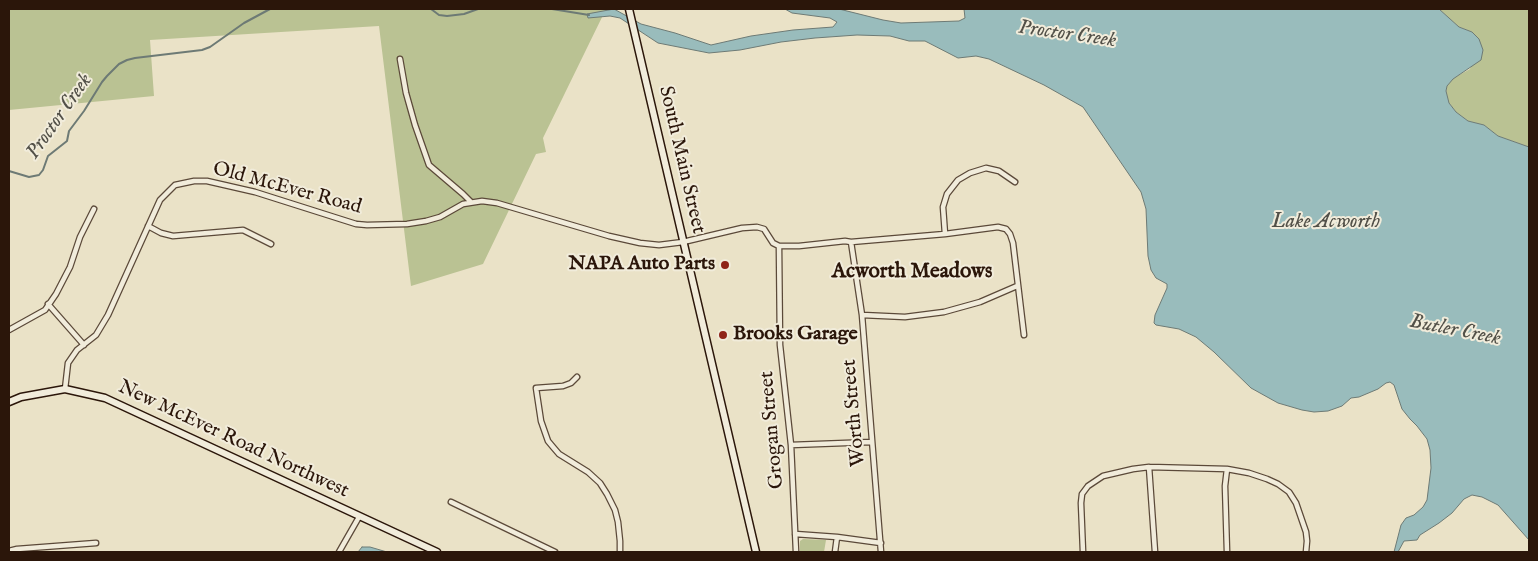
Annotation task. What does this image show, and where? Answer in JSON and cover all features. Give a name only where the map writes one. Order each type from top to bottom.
[{"type":"main road","name":"South Main Street","points":[[629,10],[756,552]]},
{"type":"main road","name":"New McEver Road Northwest","points":[[9,402],[21,397],[66,389],[104,398],[437,552]]},
{"type":"street","points":[[400,59],[413,117],[430,165],[471,202]]},
{"type":"street","points":[[945,234],[943,207],[947,194],[958,180],[970,173],[986,168],[999,171],[1015,182]]},
{"type":"street","name":"Old McEver Road","points":[[66,389],[68,363],[77,350],[96,335],[108,316],[160,200],[175,185],[194,181],[207,181],[247,190],[356,224],[407,224],[426,221],[440,217],[463,204],[482,201],[497,203],[609,236],[640,243],[659,245],[683,242],[742,228],[757,227],[765,231],[773,243],[779,246]]},
{"type":"street","points":[[9,330],[40,313],[56,294],[70,267],[80,237],[94,209]]},
{"type":"street","points":[[148,226],[161,233],[173,236],[243,230],[271,244]]},
{"type":"street","points":[[779,246],[945,234],[998,227],[1006,229],[1013,242],[1024,335]]},
{"type":"street","name":"Worth Street","points":[[851,242],[862,315],[881,552]]},
{"type":"street","name":"Grogan Street","points":[[779,246],[780,345],[791,445],[796,552]]},
{"type":"street","points":[[862,315],[905,317],[944,312],[980,302],[1018,286]]},
{"type":"street","points":[[48,304],[84,346]]},
{"type":"street","points":[[577,377],[563,386],[536,388],[541,421],[548,441],[559,454],[588,472],[600,483],[607,494],[615,510],[618,522],[620,552]]},
{"type":"street","points":[[791,445],[872,442]]},
{"type":"street","points":[[1083,552],[1082,494],[1088,486],[1103,476],[1133,468],[1227,469],[1267,479],[1289,492],[1296,503],[1306,532],[1306,552]]},
{"type":"street","points":[[1149,468],[1155,552]]},
{"type":"street","points":[[1227,469],[1225,486],[1227,552]]},
{"type":"street","points":[[451,502],[555,552]]},
{"type":"street","points":[[339,552],[359,517]]},
{"type":"street","points":[[796,534],[881,543]]},
{"type":"street","points":[[835,552],[837,537]]},
{"type":"street","points":[[9,551],[96,543]]},
{"type":"green space","points":[[9,9],[606,9],[543,138],[546,152],[536,154],[483,264],[411,286],[379,26],[150,40],[154,96],[9,110]]},
{"type":"green space","points":[[1439,9],[1529,9],[1529,147],[1498,136],[1484,125],[1468,121],[1456,112],[1449,103],[1446,91],[1447,86],[1452,79],[1470,69],[1479,39],[1472,32],[1459,27]]},
{"type":"green space","points":[[803,539],[826,540],[824,552],[800,552],[800,541]]},
{"type":"water","name":"Lake Acworth","points":[[614,9],[641,24],[711,45],[751,36],[833,27],[837,22],[830,18],[792,13],[785,9],[839,9],[901,23],[959,21],[965,18],[964,9],[1439,9],[1459,27],[1472,32],[1479,39],[1483,50],[1481,60],[1453,79],[1447,86],[1446,91],[1449,103],[1456,112],[1468,121],[1484,125],[1498,136],[1529,147],[1529,540],[1498,505],[1482,497],[1472,495],[1464,499],[1452,513],[1439,523],[1420,535],[1417,540],[1404,541],[1398,552],[1394,552],[1401,525],[1406,518],[1414,515],[1423,507],[1427,500],[1431,468],[1427,439],[1402,409],[1394,385],[1390,382],[1386,383],[1378,389],[1359,397],[1351,398],[1342,406],[1328,411],[1314,412],[1302,410],[1278,403],[1251,388],[1196,337],[1179,329],[1156,325],[1154,323],[1155,315],[1167,284],[1156,278],[1151,270],[1148,256],[1146,209],[1141,192],[1083,107],[1044,85],[989,59],[976,56],[958,58],[925,41],[909,41],[890,36],[857,35],[781,42],[740,50],[709,53],[658,43],[620,18],[610,16],[588,18],[587,14]]},
{"type":"water","points":[[362,547],[370,547],[387,552],[358,552]]},
{"type":"waterway","name":"Proctor Creek","points":[[9,171],[29,177],[39,175],[48,156],[67,141],[69,131],[102,82],[119,64],[135,58],[202,50],[210,47],[244,23],[270,9]]},
{"type":"waterway","name":"Proctor Creek","points":[[431,9],[439,15],[447,16],[464,14],[478,9]]},
{"type":"waterway","name":"Proctor Creek","points":[[552,9],[589,15]]},
{"type":"place","name":"NAPA Auto Parts","points":[[725,265]]},
{"type":"place","name":"Brooks Garage","points":[[723,335]]},
{"type":"district","name":"Acworth Meadows","points":[[912,273]]},
{"type":"water label","name":"Butler Creek","points":[[1455,331]]}]
